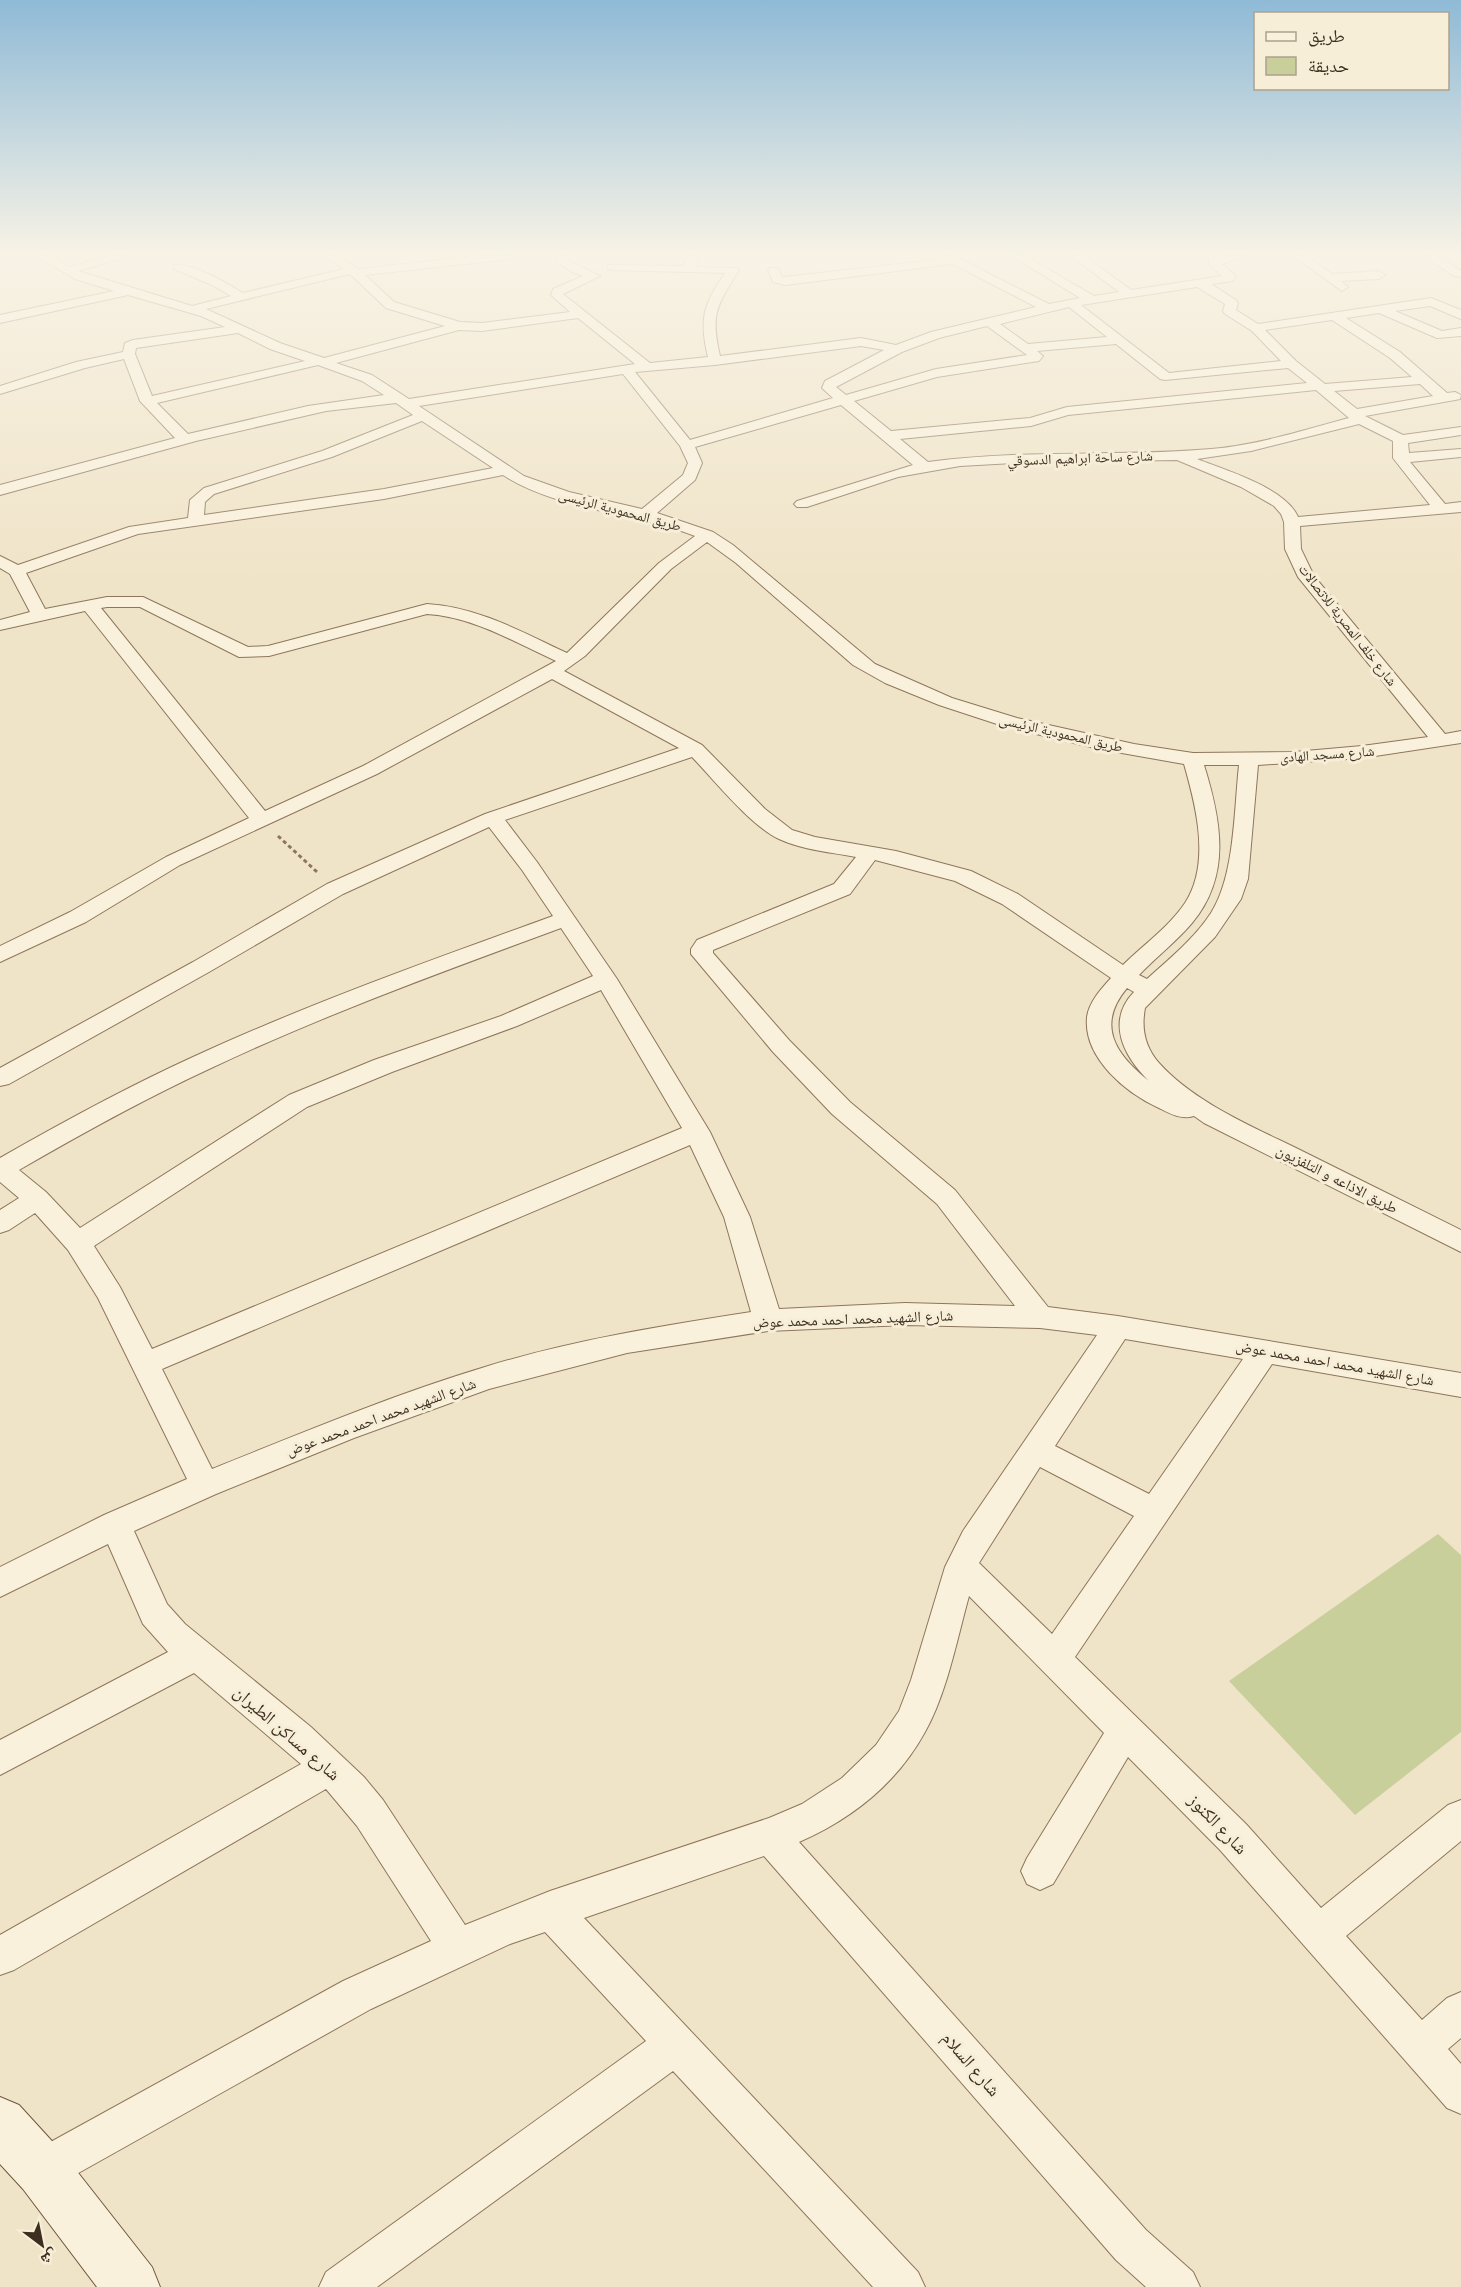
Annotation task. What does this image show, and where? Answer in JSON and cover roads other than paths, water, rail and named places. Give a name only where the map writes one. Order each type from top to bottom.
[{"type":"main road","points":[[0,2124],[42,2170],[132,2287]]},
{"type":"street","points":[[0,390],[91,363]]},
{"type":"street","points":[[132,363],[147,401],[184,439]]},
{"type":"street","points":[[147,401],[319,363]]},
{"type":"street","name":"طريق المحمودية الرئيسى","points":[[324,363],[367,378],[534,486],[645,515],[706,536],[746,563],[843,645],[851,657],[901,683],[960,707],[1028,727],[1139,751],[1192,759]]},
{"type":"street","points":[[642,363],[647,367]]},
{"type":"street","points":[[0,490],[184,439],[338,403],[402,402],[626,369],[695,363]]},
{"type":"street","points":[[814,363],[843,378]]},
{"type":"street","points":[[871,363],[829,386],[840,399],[924,467]]},
{"type":"street","points":[[687,444],[936,373],[1003,363]]},
{"type":"street","points":[[1147,363],[1168,377],[1291,364],[1357,416],[1386,430],[1400,440],[1461,431]]},
{"type":"street","points":[[1403,363],[1444,398]]},
{"type":"street","points":[[626,369],[687,444],[695,463],[690,477],[645,515]]},
{"type":"street","points":[[888,436],[1031,422],[1067,411],[1321,387],[1423,380]]},
{"type":"street","name":"شارع ساحة ابراهيم الدسوقي","points":[[802,504],[891,475],[924,467],[1054,458],[1177,456],[1247,448],[1357,416],[1461,395]]},
{"type":"street","points":[[195,520],[198,500],[209,491],[327,454],[423,416]]},
{"type":"street","points":[[1400,440],[1400,458],[1440,508]]},
{"type":"street","points":[[1400,458],[1461,453]]},
{"type":"street","points":[[1177,456],[1266,494],[1288,512],[1292,522],[1461,507]]},
{"type":"street","points":[[17,571],[126,532],[195,520],[395,493],[507,470]]},
{"type":"street","name":"شارع خلف المصرية للاتصالات","points":[[1292,522],[1293,549],[1306,577],[1441,741]]},
{"type":"street","points":[[0,955],[78,917],[172,861],[370,770],[560,666],[665,566],[706,536]]},
{"type":"street","points":[[0,561],[17,571],[40,615]]},
{"type":"street","points":[[0,625],[89,605],[122,600],[143,602],[236,650],[252,654],[427,609],[455,611],[482,622],[560,666],[695,749],[758,813],[785,834],[811,843],[941,868],[986,886],[1148,990]]},
{"type":"street","points":[[89,605],[262,821]]},
{"type":"street","name":"شارع مسجد الهادى","points":[[1192,759],[1364,752],[1461,737]]},
{"type":"street","points":[[0,1078],[201,967],[335,889],[492,818],[695,749]]},
{"type":"street","name":"طريق الاذاعه و التلفزيون","points":[[1249,758],[1237,879],[1233,893],[1209,933],[1134,1006],[1131,1021],[1132,1036],[1139,1052],[1150,1068],[1166,1083],[1213,1117],[1461,1242]]},
{"type":"street","name":"طريق الاذاعه و التلفزيون","points":[[1192,759],[1204,797],[1208,862],[1206,878],[1190,910],[1124,976],[1102,1006],[1099,1023],[1102,1041],[1112,1060],[1128,1077],[1149,1093],[1175,1106],[1213,1117]]},
{"type":"street","points":[[492,818],[530,866],[606,979],[698,1132],[737,1217],[768,1320]]},
{"type":"street","points":[[869,853],[842,889],[705,945],[702,954],[781,1046],[841,1108],[946,1197],[1040,1317]]},
{"type":"street","points":[[205,1485],[110,1294],[78,1243],[37,1199],[1,1168],[81,1123],[201,1063],[377,988],[565,919]]},
{"type":"street","points":[[78,1243],[298,1101],[383,1066],[509,1021],[606,979]]},
{"type":"street","points":[[145,1364],[698,1132]]},
{"type":"street","points":[[0,1223],[37,1199]]},
{"type":"street","name":"شارع الشهيد محمد احمد محمد عوض","points":[[0,1583],[115,1525],[205,1485],[343,1429],[486,1378],[627,1342],[768,1320],[905,1314],[1040,1317],[1118,1327],[1461,1384]]},
{"type":"street","points":[[42,2170],[357,1995],[458,1947],[550,1910],[770,1836],[815,1816],[855,1790],[888,1757],[913,1720],[961,1567],[974,1541],[1118,1327]]},
{"type":"street","points":[[1054,1659],[1265,1351]]},
{"type":"street","points":[[1035,1449],[1155,1512]]},
{"type":"street","name":"شارع مساكن الطيران","points":[[115,1525],[155,1614],[195,1655],[330,1767],[370,1813],[458,1947]]},
{"type":"street","name":"شارع الكنوز","points":[[961,1567],[1233,1837],[1461,2094]]},
{"type":"street","points":[[0,1758],[195,1655]]},
{"type":"street","points":[[1040,1871],[1125,1730]]},
{"type":"street","points":[[0,1956],[330,1767]]},
{"type":"street","points":[[1319,1934],[1461,1818]]},
{"type":"street","name":"شارع السلام","points":[[770,1836],[1131,2245],[1178,2287]]},
{"type":"street","points":[[550,1910],[903,2287]]},
{"type":"street","points":[[1420,2047],[1461,2012]]},
{"type":"street","points":[[341,2287],[676,2044]]}]
